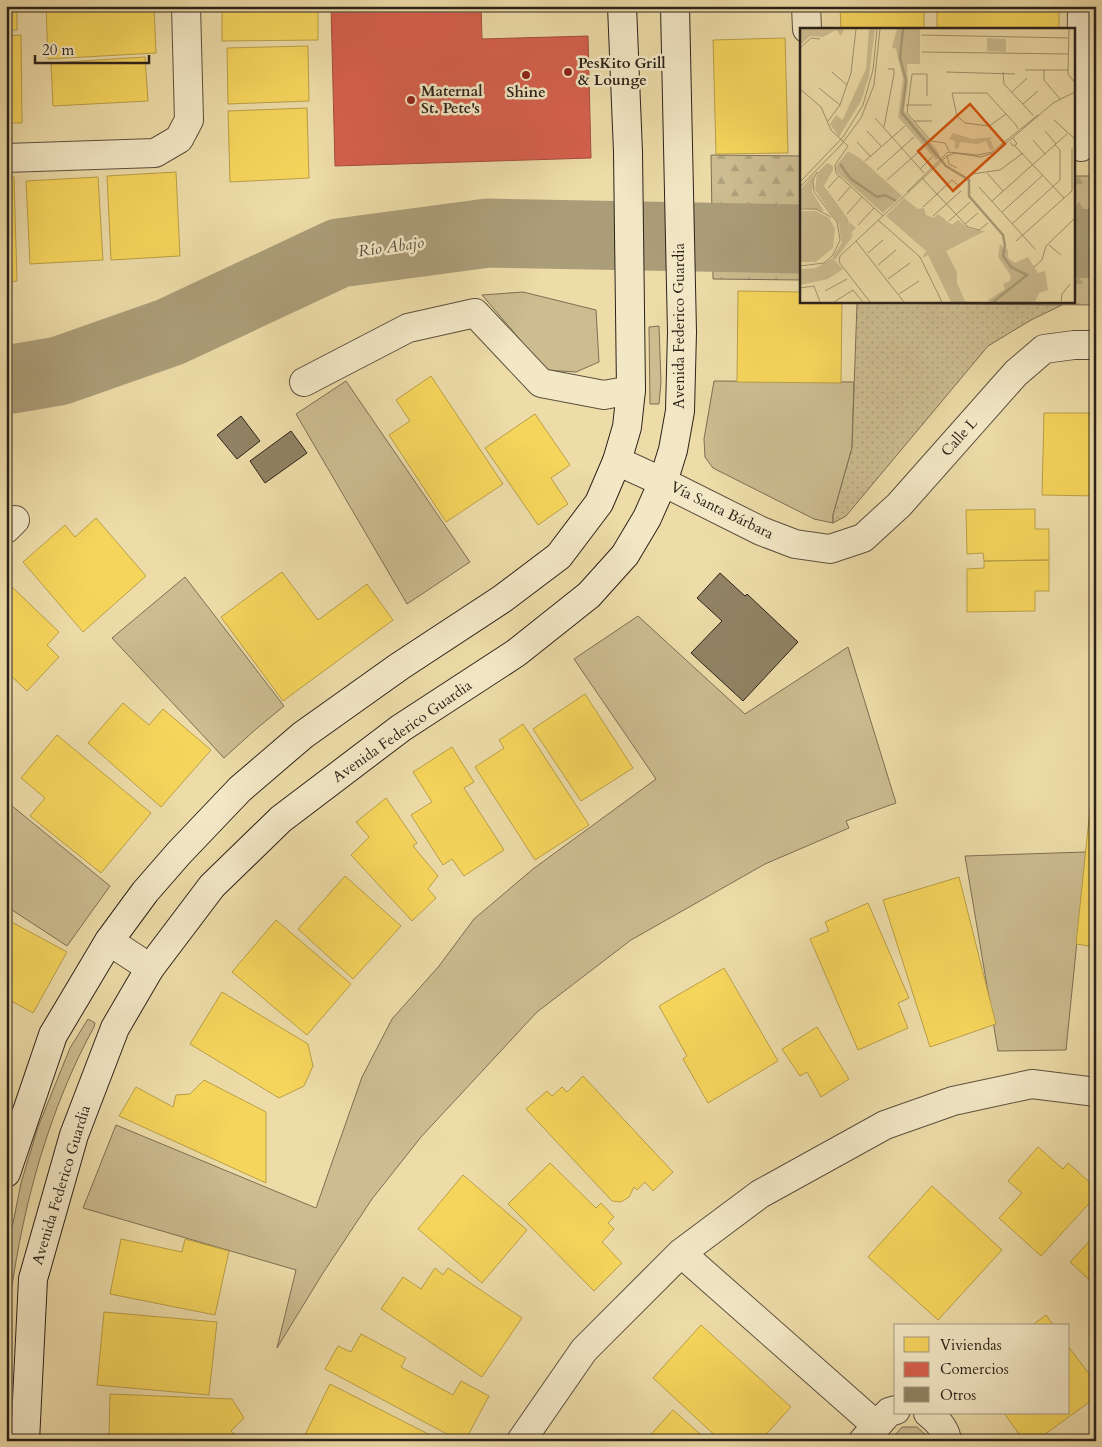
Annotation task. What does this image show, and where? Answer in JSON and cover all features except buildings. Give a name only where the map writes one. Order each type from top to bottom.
[{"type":"street","points":[[6,158],[155,153],[179,139],[189,120],[186,6]]},
{"type":"street","points":[[6,1173],[53,1035],[109,941],[145,892],[178,853],[240,789],[303,735],[400,666],[502,599],[559,556],[599,503],[617,461],[626,426],[631,390],[628,152],[622,6]]},
{"type":"street","name":"Avenida Federico Guardia","points":[[25,1441],[32,1279],[74,1135],[115,1028],[150,968],[212,886],[281,819],[401,728],[516,653],[589,595],[625,555],[647,518],[663,482],[673,450],[680,411],[682,332],[675,6]]},
{"type":"street","points":[[806,6],[807,28]]},
{"type":"street","points":[[1081,147],[1082,6]]},
{"type":"street","points":[[304,382],[408,328],[475,313],[541,383],[604,395],[631,390]]},
{"type":"street","name":"Calle L","points":[[830,549],[863,538],[899,505],[1016,373],[1044,349],[1074,345],[1096,345]]},
{"type":"street","name":"Vía Santa Bárbara","points":[[617,461],[761,531],[795,544],[830,549]]},
{"type":"street","points":[[109,941],[150,968]]},
{"type":"street","points":[[521,1441],[584,1350],[681,1253],[760,1194],[885,1125],[953,1101],[1032,1084],[1096,1092]]},
{"type":"street","points":[[681,1253],[879,1425]]},
{"type":"street","points":[[929,1414],[940,1424],[947,1437],[947,1441]]},
{"type":"green space","points":[[711,155],[800,156],[800,280],[713,279]]},
{"type":"green space","points":[[1074,176],[1096,176],[1096,305],[857,303],[1074,302]]},
{"type":"green space","points":[[523,292],[596,310],[599,362],[576,372],[546,370],[482,295]]},
{"type":"green space","points":[[857,303],[1062,305],[1031,320],[988,346],[846,516],[833,523],[833,515],[852,448]]},
{"type":"green space","points":[[659,326],[661,382],[659,404],[650,404],[649,327]]},
{"type":"green space","points":[[346,381],[470,562],[407,604],[296,414]]},
{"type":"green space","points":[[714,381],[854,382],[852,448],[833,515],[833,523],[814,519],[713,468],[705,457],[704,439]]},
{"type":"green space","points":[[185,577],[284,706],[224,758],[112,638]]},
{"type":"green space","points":[[638,616],[745,714],[848,647],[896,803],[846,821],[849,828],[765,864],[631,940],[537,1012],[421,1137],[372,1199],[323,1273],[277,1348],[296,1270],[83,1208],[116,1125],[316,1208],[362,1077],[392,1019],[439,966],[474,919],[533,869],[656,779],[574,659]]},
{"type":"green space","points":[[6,801],[110,886],[67,946],[6,906]]},
{"type":"green space","points":[[1086,852],[1066,1050],[998,1051],[965,856]]},
{"type":"green space","points":[[88,1019],[95,1023],[94,1027],[64,1090],[40,1157],[31,1191],[16,1260],[11,1294],[6,1362],[6,1258],[21,1183],[38,1127],[70,1048]]},
{"type":"green space","points":[[902,1427],[917,1427],[928,1437],[928,1441],[890,1441]]},
{"type":"waterway","name":"Río Abajo","points":[[6,380],[59,371],[170,332],[339,253],[488,233],[800,239]]},
{"type":"waterway","name":"Río Abajo","points":[[1074,243],[1096,244]]},
{"type":"place","name":"PesKito Grill & Lounge","points":[[568,72]]},
{"type":"place","name":"Shine","points":[[526,75]]},
{"type":"place","name":"Maternal St. Pete's","points":[[411,100]]}]
